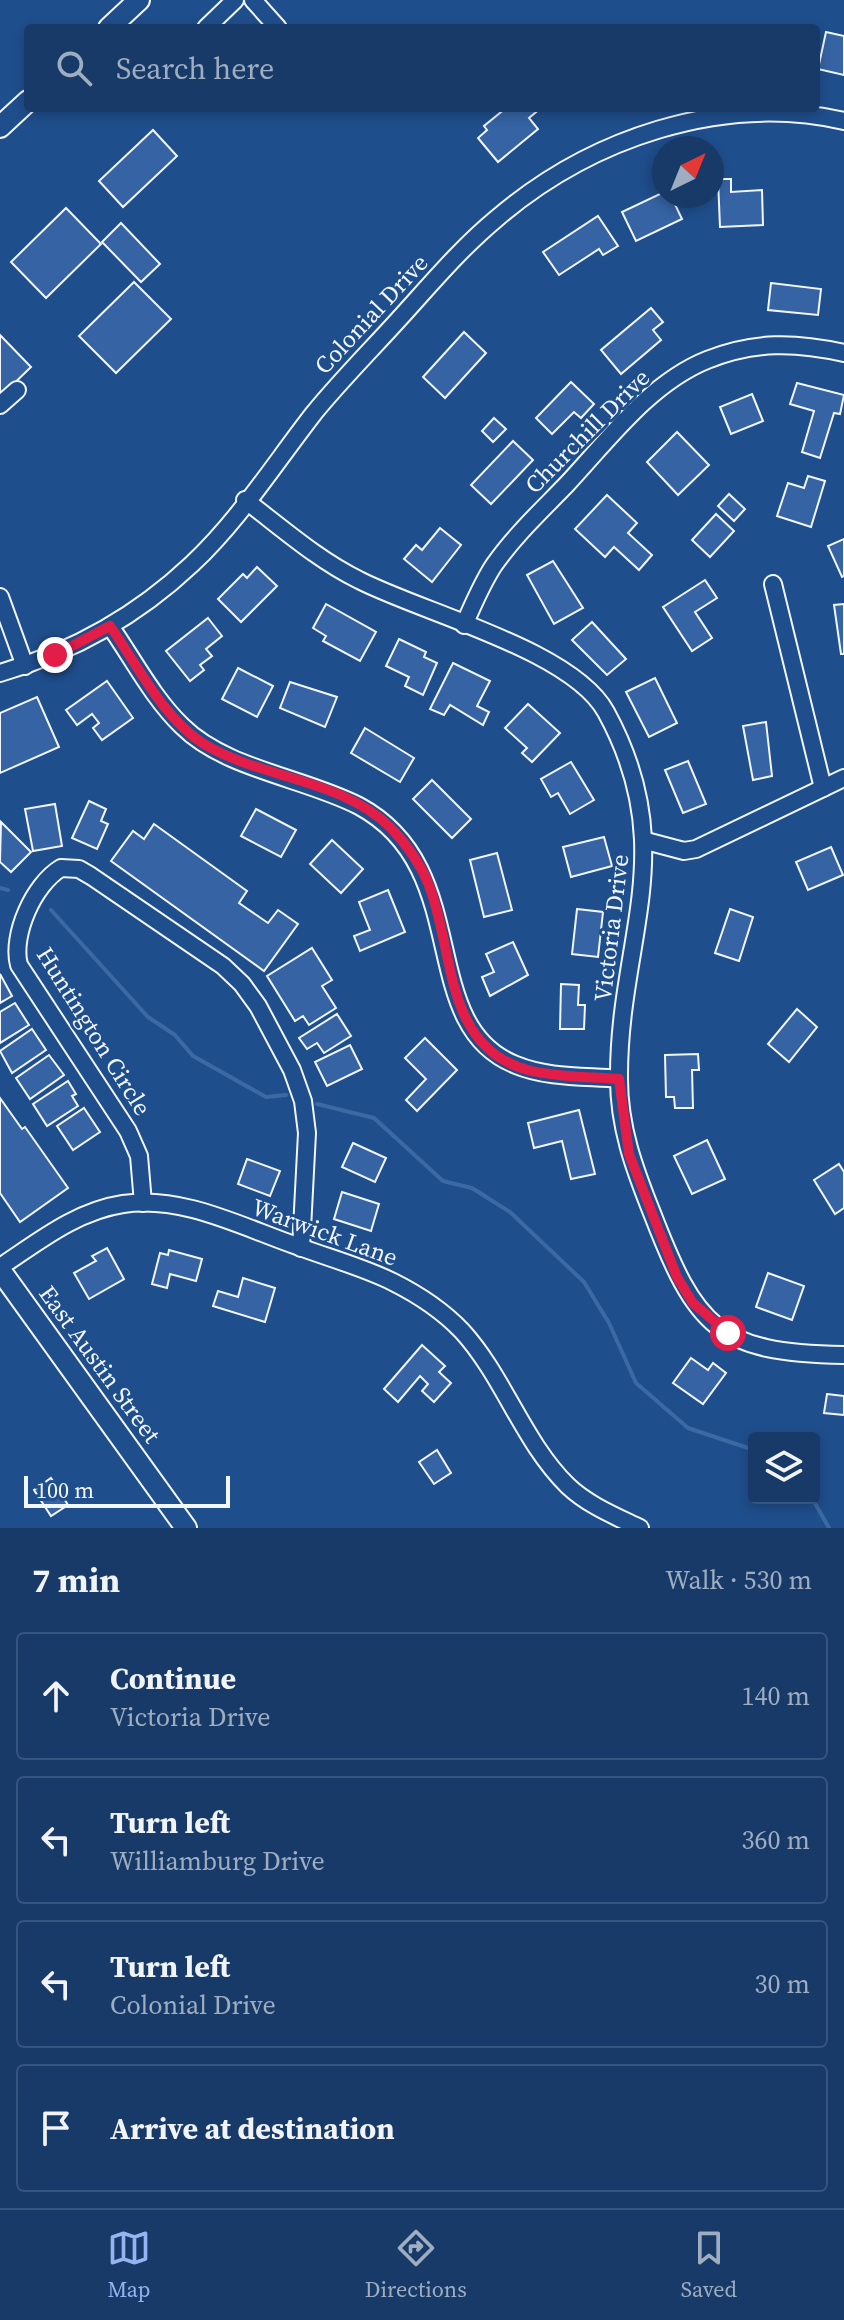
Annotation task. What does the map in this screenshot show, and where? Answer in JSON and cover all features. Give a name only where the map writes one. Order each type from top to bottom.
[{"type":"main road","points":[[113,24],[139,0]]},
{"type":"main road","points":[[0,127],[24,105]]},
{"type":"main road","name":"East Austin Street","points":[[0,1269],[186,1528]]},
{"type":"street","points":[[210,24],[235,0]]},
{"type":"street","points":[[253,0],[274,24]]},
{"type":"street","name":"Colonial Drive","points":[[0,673],[77,645],[110,626],[193,563],[337,387],[470,243],[515,203],[570,167],[620,142],[711,118],[766,113],[844,121]]},
{"type":"street","name":"Churchill Drive","points":[[464,625],[487,576],[520,534],[629,417],[669,382],[704,361],[751,346],[797,344],[844,353]]},
{"type":"street","points":[[0,405],[17,390]]},
{"type":"street","name":"Victoria Drive","points":[[245,500],[319,556],[356,579],[562,668],[593,693],[606,712],[632,774],[646,841],[641,911],[624,1012],[619,1079],[629,1154],[677,1277],[693,1303],[716,1325],[758,1347],[792,1354],[844,1355]]},
{"type":"street","points":[[773,584],[823,788]]},
{"type":"street","points":[[0,597],[5,626],[25,666]]},
{"type":"street","points":[[110,626],[172,715],[193,736],[222,753],[359,806],[376,815],[406,844],[428,882],[460,1009],[486,1045],[513,1064],[528,1070],[619,1079]]},
{"type":"street","points":[[646,841],[684,851],[696,849],[844,778]]},
{"type":"street","name":"Huntington Circle","points":[[143,1203],[139,1156],[128,1131],[19,965],[16,954],[24,918],[48,878],[61,868],[79,869],[91,876],[223,966],[242,984],[258,1006],[292,1070],[306,1116],[301,1248]]},
{"type":"street","name":"Warwick Lane","points":[[0,1269],[81,1217],[110,1207],[143,1203],[183,1207],[393,1282],[448,1317],[479,1353],[554,1471],[579,1496],[616,1523],[640,1528]]},
{"type":"building","points":[[826,32],[844,36],[844,75],[820,69]]},
{"type":"building","points":[[501,112],[536,112],[529,118],[538,129],[498,162],[478,138],[487,130],[484,126]]},
{"type":"building","points":[[153,130],[177,156],[123,207],[99,181]]},
{"type":"building","points":[[724,179],[731,179],[731,192],[762,190],[763,225],[720,227],[719,208],[724,208]]},
{"type":"building","points":[[652,198],[652,208],[677,208],[682,219],[636,241],[622,212]]},
{"type":"building","points":[[66,208],[101,244],[46,298],[11,262]]},
{"type":"building","points":[[598,216],[618,246],[603,255],[599,249],[559,275],[543,252]]},
{"type":"building","points":[[121,223],[160,264],[141,282],[102,242]]},
{"type":"building","points":[[134,282],[171,319],[116,373],[79,336]]},
{"type":"building","points":[[771,283],[821,289],[818,315],[768,310]]},
{"type":"building","points":[[651,308],[663,322],[653,330],[661,340],[621,374],[601,350]]},
{"type":"building","points":[[464,332],[486,353],[445,398],[423,377]]},
{"type":"building","points":[[0,335],[31,367],[0,397]]},
{"type":"building","points":[[571,382],[594,404],[581,418],[574,412],[552,434],[536,418]]},
{"type":"building","points":[[797,383],[844,395],[840,414],[834,413],[820,458],[802,452],[814,411],[790,404]]},
{"type":"building","points":[[752,394],[763,421],[731,434],[720,407]]},
{"type":"building","points":[[494,418],[506,429],[493,442],[482,431]]},
{"type":"building","points":[[677,432],[709,465],[678,495],[647,462]]},
{"type":"building","points":[[513,441],[533,460],[491,504],[471,485]]},
{"type":"building","points":[[808,476],[825,481],[811,527],[777,516],[788,483],[804,488]]},
{"type":"building","points":[[729,494],[745,509],[734,521],[718,506]]},
{"type":"building","points":[[607,495],[637,523],[628,533],[652,555],[639,570],[614,547],[605,557],[575,529]]},
{"type":"building","points":[[716,514],[734,531],[710,557],[692,540]]},
{"type":"building","points":[[440,528],[461,545],[432,582],[404,559],[416,545],[422,550]]},
{"type":"building","points":[[844,539],[844,576],[842,577],[828,546]]},
{"type":"building","points":[[553,561],[583,608],[554,624],[527,575]]},
{"type":"building","points":[[257,567],[277,586],[241,622],[218,599],[243,574],[247,578]]},
{"type":"building","points":[[705,580],[717,598],[695,612],[712,638],[692,651],[663,607]]},
{"type":"building","points":[[326,604],[376,632],[360,661],[323,641],[326,636],[313,628]]},
{"type":"building","points":[[844,604],[844,654],[841,654],[834,605]]},
{"type":"building","points":[[208,618],[222,636],[206,649],[212,656],[200,665],[204,670],[190,681],[166,651]]},
{"type":"building","points":[[592,622],[626,659],[607,675],[572,640]]},
{"type":"building","points":[[399,639],[426,652],[424,657],[437,663],[423,695],[405,686],[409,677],[386,666]]},
{"type":"building","points":[[453,663],[490,681],[477,706],[489,712],[483,725],[450,705],[444,715],[430,709]]},
{"type":"building","points":[[238,668],[273,686],[257,717],[222,699]]},
{"type":"building","points":[[655,678],[677,723],[649,737],[626,692]]},
{"type":"building","points":[[107,681],[133,718],[102,740],[93,728],[99,723],[92,714],[77,725],[66,710]]},
{"type":"building","points":[[290,682],[337,697],[325,727],[280,708]]},
{"type":"building","points":[[37,697],[59,747],[0,773],[0,713]]},
{"type":"building","points":[[528,704],[560,733],[532,762],[522,753],[527,748],[505,728]]},
{"type":"building","points":[[766,722],[772,776],[753,780],[743,726]]},
{"type":"building","points":[[365,728],[414,758],[400,782],[351,753]]},
{"type":"building","points":[[688,761],[706,804],[683,813],[665,770]]},
{"type":"building","points":[[571,762],[594,800],[570,814],[558,793],[551,797],[541,779]]},
{"type":"building","points":[[432,780],[471,819],[452,838],[413,799]]},
{"type":"building","points":[[89,801],[106,809],[101,821],[108,824],[97,849],[72,838]]},
{"type":"building","points":[[55,804],[62,846],[33,851],[25,809]]},
{"type":"building","points":[[256,809],[296,830],[281,857],[241,836]]},
{"type":"building","points":[[1,822],[31,852],[11,872],[0,862]]},
{"type":"building","points":[[154,824],[247,891],[239,903],[268,923],[278,910],[298,924],[264,971],[111,861],[133,831],[144,839]]},
{"type":"building","points":[[604,837],[612,866],[571,877],[563,847]]},
{"type":"building","points":[[332,840],[363,869],[341,893],[310,864]]},
{"type":"building","points":[[831,847],[843,875],[808,890],[796,862]]},
{"type":"building","points":[[497,853],[512,910],[484,917],[470,860]]},
{"type":"building","points":[[388,890],[405,932],[360,951],[354,936],[370,930],[359,902]]},
{"type":"building","points":[[577,909],[603,912],[598,957],[572,954]]},
{"type":"building","points":[[730,909],[753,917],[739,961],[715,953]]},
{"type":"building","points":[[513,942],[528,975],[490,996],[482,977],[494,972],[486,954]]},
{"type":"building","points":[[312,948],[332,980],[322,986],[336,1008],[309,1025],[303,1016],[295,1021],[267,976]]},
{"type":"building","points":[[0,974],[12,996],[0,1003]]},
{"type":"building","points":[[561,984],[579,985],[578,1005],[585,1005],[584,1029],[560,1029]]},
{"type":"building","points":[[15,1003],[29,1025],[0,1043],[0,1012]]},
{"type":"building","points":[[797,1009],[817,1027],[789,1062],[768,1044]]},
{"type":"building","points":[[337,1014],[351,1036],[324,1053],[317,1043],[307,1049],[299,1038]]},
{"type":"building","points":[[32,1029],[46,1050],[12,1073],[0,1051]]},
{"type":"building","points":[[425,1038],[457,1070],[417,1111],[406,1100],[426,1079],[405,1058]]},
{"type":"building","points":[[350,1045],[362,1069],[327,1086],[315,1062]]},
{"type":"building","points":[[698,1054],[699,1070],[692,1070],[693,1108],[675,1108],[674,1097],[666,1097],[665,1055]]},
{"type":"building","points":[[49,1055],[64,1075],[30,1099],[16,1078]]},
{"type":"building","points":[[68,1081],[76,1094],[72,1096],[78,1106],[47,1126],[33,1104]]},
{"type":"building","points":[[0,1098],[22,1129],[25,1127],[68,1188],[20,1222],[0,1193]]},
{"type":"building","points":[[84,1108],[100,1132],[73,1150],[57,1126]]},
{"type":"building","points":[[579,1110],[595,1174],[571,1179],[562,1141],[534,1148],[528,1123]]},
{"type":"building","points":[[707,1140],[725,1179],[692,1194],[674,1156]]},
{"type":"building","points":[[353,1143],[386,1158],[375,1182],[342,1167]]},
{"type":"building","points":[[247,1159],[280,1171],[270,1196],[238,1184]]},
{"type":"building","points":[[839,1164],[844,1172],[844,1208],[835,1214],[814,1180]]},
{"type":"building","points":[[342,1192],[379,1204],[371,1231],[334,1219]]},
{"type":"building","points":[[107,1248],[124,1279],[89,1299],[74,1273],[96,1261],[92,1256]]},
{"type":"building","points":[[169,1250],[202,1259],[196,1281],[170,1274],[167,1288],[152,1284],[160,1253],[168,1255]]},
{"type":"building","points":[[768,1273],[804,1286],[792,1320],[756,1307]]},
{"type":"building","points":[[243,1278],[275,1288],[265,1322],[213,1306],[218,1291],[238,1297]]},
{"type":"building","points":[[422,1345],[445,1366],[439,1372],[451,1383],[434,1402],[422,1391],[428,1384],[420,1376],[398,1402],[384,1389]]},
{"type":"building","points":[[691,1358],[708,1370],[713,1363],[726,1373],[703,1404],[673,1383]]},
{"type":"building","points":[[827,1394],[844,1396],[844,1415],[824,1413]]},
{"type":"building","points":[[437,1450],[451,1473],[434,1484],[419,1462]]},
{"type":"building","points":[[51,1478],[68,1505],[51,1516],[34,1490]]},
{"type":"waterway","points":[[0,888],[8,890]]},
{"type":"waterway","points":[[51,910],[148,1017],[175,1035],[193,1056],[266,1097],[286,1095]]},
{"type":"waterway","points":[[317,1104],[374,1118],[443,1181],[472,1188],[510,1212],[584,1282],[609,1323],[636,1383],[688,1428],[748,1448]]},
{"type":"waterway","points":[[815,1504],[829,1528]]},
{"type":"route","points":[[55,655],[110,626],[172,715],[193,736],[222,753],[342,797],[376,815],[390,827],[406,844],[428,882],[453,987],[460,1009],[476,1035],[500,1056],[528,1070],[619,1079],[624,1137],[677,1277],[693,1303],[728,1333]]}]
